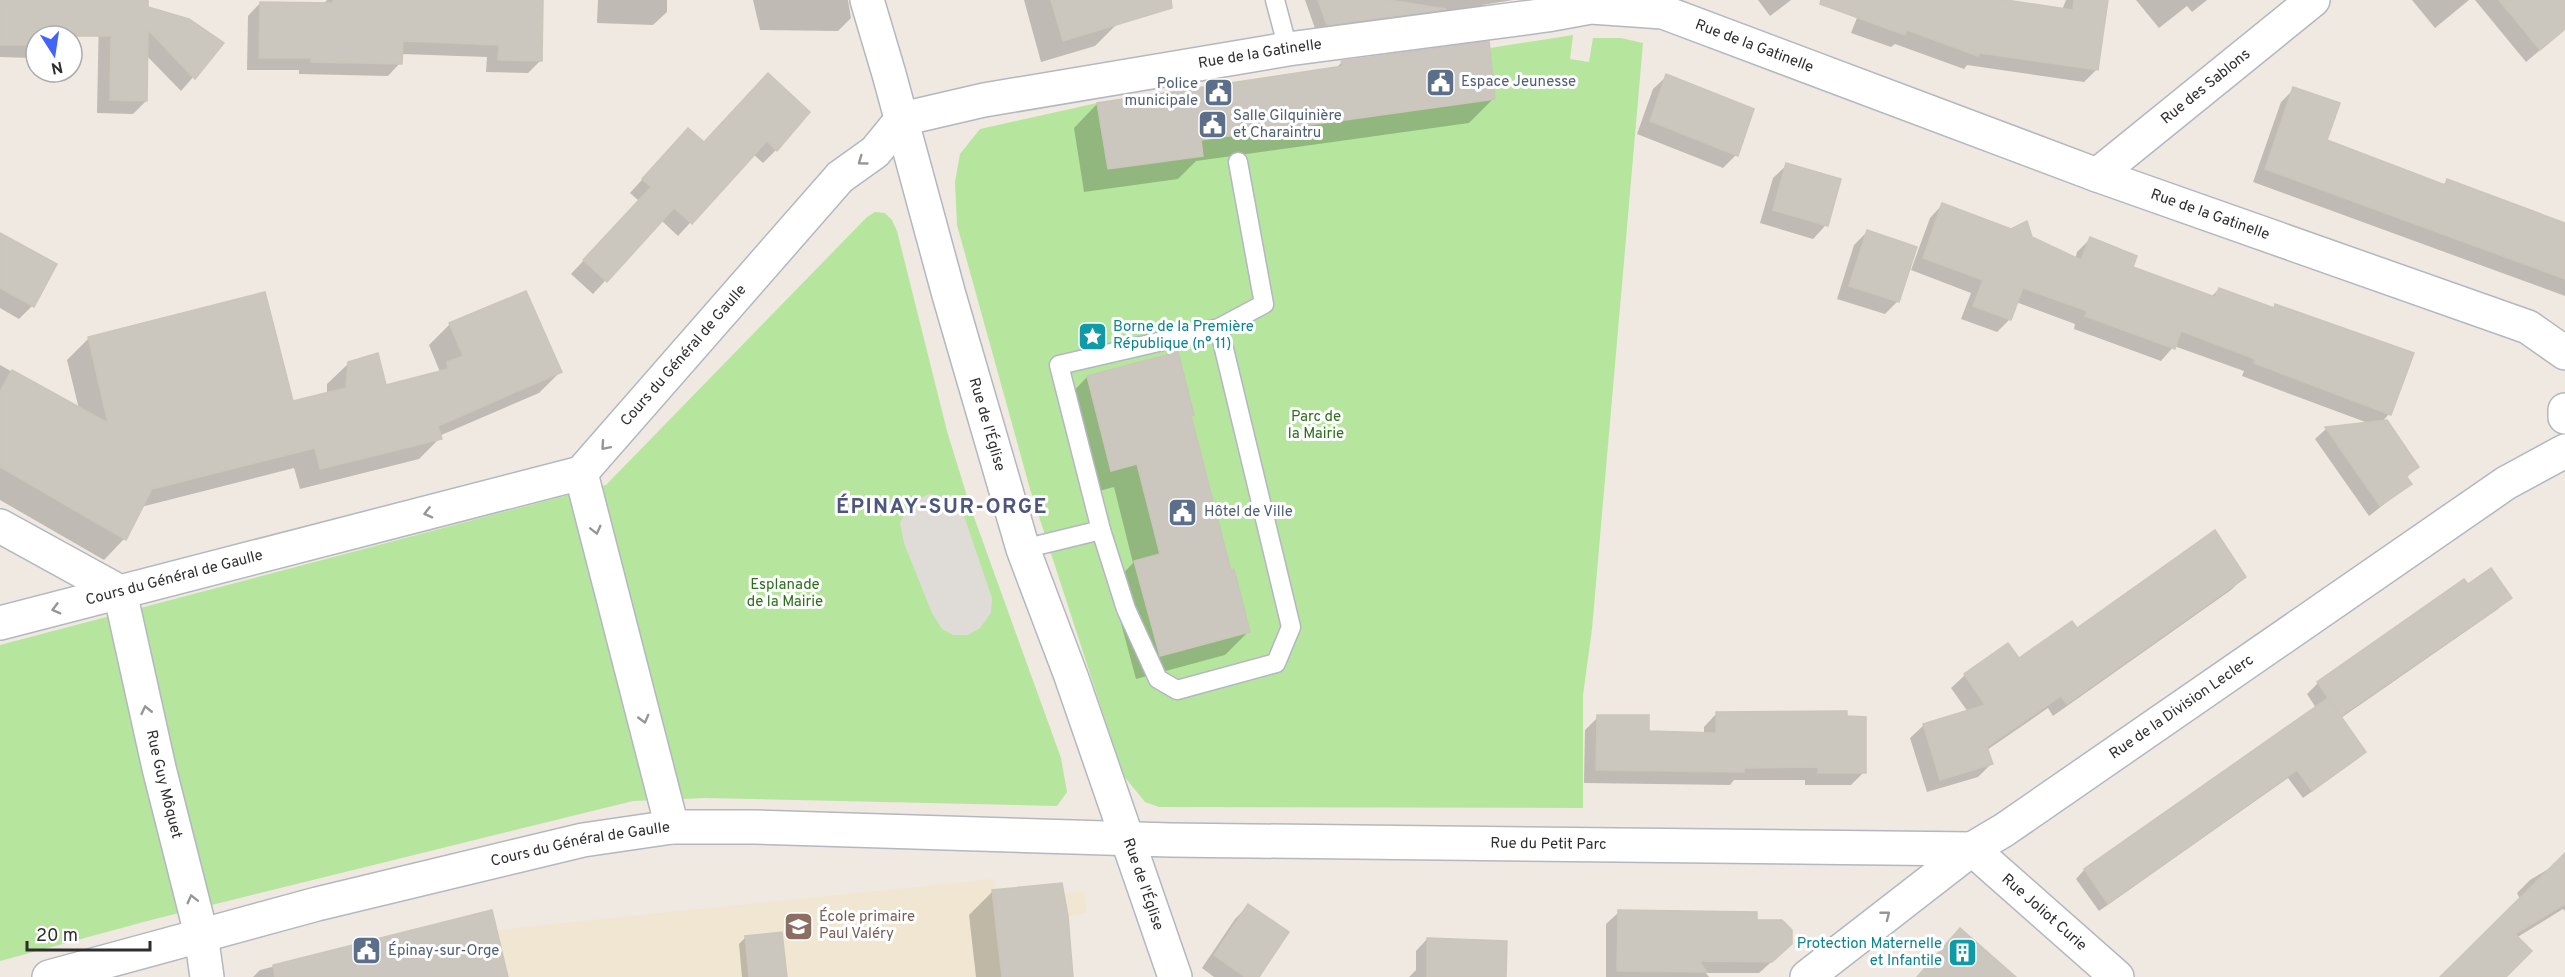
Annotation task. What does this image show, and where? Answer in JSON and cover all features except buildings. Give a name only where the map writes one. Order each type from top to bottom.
[{"type":"street","name":"Rue de l'Église","points":[[867,0],[1023,549],[1071,676],[1175,977]]},
{"type":"street","name":"Rue des Sablons","points":[[2097,175],[2313,0]]},
{"type":"street","name":"Rue de la Gatinelle","points":[[902,119],[984,100],[1288,49],[1547,15],[1592,3],[1663,12],[2097,175],[2528,327],[2565,353]]},
{"type":"street","name":"Cours du Général de Gaulle","points":[[0,623],[581,473],[840,177],[875,152],[902,119]]},
{"type":"street","points":[[2565,410],[2565,417]]},
{"type":"street","name":"Rue de la Division Leclerc","points":[[1807,977],[1972,849],[2014,824],[2506,483],[2565,451]]},
{"type":"street","points":[[581,473],[672,827]]},
{"type":"street","points":[[0,526],[120,592]]},
{"type":"street","name":"Rue Guy Môquet","points":[[120,592],[159,768],[201,934],[207,977]]},
{"type":"street","name":"Cours du Général de Gaulle","points":[[49,977],[167,946],[201,934],[582,840],[672,827],[767,827],[1126,839]]},
{"type":"street","name":"Rue du Petit Parc","points":[[1126,839],[1972,849]]},
{"type":"street","name":"Rue Joliot Curie","points":[[1972,849],[2117,977]]},
{"type":"lane","points":[[1275,0],[1288,49]]},
{"type":"lane","points":[[1219,328],[1291,627],[1276,663],[1177,690],[1158,679],[1126,609],[1101,530],[1059,365],[1219,328],[1264,304],[1238,162]]},
{"type":"lane","points":[[1023,549],[1101,530]]},
{"type":"shaded area","points":[[929,494],[954,499],[964,516],[992,598],[991,613],[980,628],[968,635],[953,635],[942,629],[932,613],[904,543],[900,523],[910,503]]},
{"type":"shaded area","name":"École primaire Paul Valéry","points":[[994,879],[996,890],[1062,883],[1064,894],[1084,891],[1087,913],[1066,917],[1073,977],[452,977],[440,923],[492,910],[497,930]]},
{"type":"green space","name":"Parc de la Mairie","points":[[1573,35],[1570,59],[1589,62],[1593,38],[1621,38],[1643,43],[1592,629],[1583,695],[1583,808],[1159,807],[1145,802],[1123,775],[1030,489],[957,225],[955,182],[960,154],[980,129],[1097,103],[1108,169],[1203,156],[1201,140],[1495,99],[1490,48]]},
{"type":"green space","name":"Esplanade de la Mairie","points":[[875,212],[885,213],[892,220],[897,231],[947,431],[970,506],[1061,758],[1067,792],[1057,806],[705,798],[633,801],[151,920],[0,961],[0,645],[606,485],[867,217]]},
{"type":"place","name":"Espace Jeunesse","points":[[1440,82]]},
{"type":"place","name":"Police municipale","points":[[1219,93]]},
{"type":"place","name":"Salle Gilquinière et Charaintru","points":[[1212,125]]},
{"type":"place","name":"Borne de la Première République (n° 11)","points":[[1092,336]]},
{"type":"place","name":"Hôtel de Ville","points":[[1183,512]]},
{"type":"place","name":"École primaire Paul Valéry","points":[[798,926]]},
{"type":"place","name":"Épinay-sur-Orge","points":[[367,951]]},
{"type":"place","name":"Protection Maternelle et Infantile","points":[[1963,953]]},
{"type":"district","name":"ÉPINAY-SUR-ORGE","points":[[942,507]]}]
